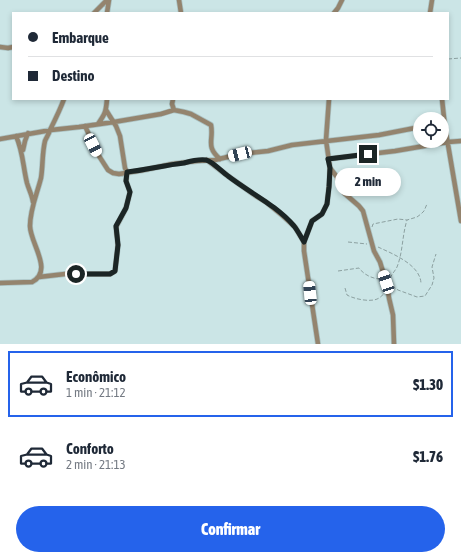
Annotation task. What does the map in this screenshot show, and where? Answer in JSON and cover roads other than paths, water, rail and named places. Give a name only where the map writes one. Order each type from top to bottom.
[{"type":"street","points":[[95,12],[108,0]]},
{"type":"street","points":[[107,12],[108,0]]},
{"type":"street","points":[[179,0],[181,12]]},
{"type":"street","points":[[335,12],[342,0]]},
{"type":"street","points":[[430,12],[432,0]]},
{"type":"street","points":[[0,47],[12,47]]},
{"type":"street","points":[[39,277],[41,274],[41,266],[39,256],[30,232],[33,203],[40,181],[46,141],[64,100]]},
{"type":"street","points":[[98,124],[104,116],[107,100]]},
{"type":"street","points":[[173,100],[172,104],[174,110]]},
{"type":"street","points":[[318,344],[304,251],[304,242],[312,221],[322,214],[327,204],[330,168],[326,140],[329,100]]},
{"type":"street","points":[[442,100],[443,112]]},
{"type":"street","points":[[0,283],[32,282],[39,277],[65,274],[110,274],[115,271],[118,245],[116,226],[126,208],[130,192],[126,181],[127,172],[124,165],[120,136],[114,122],[106,110]]},
{"type":"street","points":[[0,139],[28,133],[114,122],[161,114],[174,110],[191,114],[211,125],[211,146],[213,153],[220,159]]},
{"type":"street","points":[[85,126],[99,156],[108,170],[113,174],[144,170],[172,164],[215,160],[240,154],[268,151],[292,145],[379,135],[413,128]]},
{"type":"street","points":[[22,152],[28,133]]},
{"type":"street","points":[[16,136],[22,152],[27,184],[32,194],[33,203]]},
{"type":"street","points":[[449,140],[461,142]]},
{"type":"street","points":[[449,146],[461,221]]},
{"type":"street","points":[[328,159],[395,151],[413,147]]},
{"type":"street","points":[[207,160],[283,216],[295,227],[304,242]]},
{"type":"street","points":[[330,168],[337,177],[340,188],[363,211],[372,245],[380,262],[386,282],[393,315],[394,344]]}]
